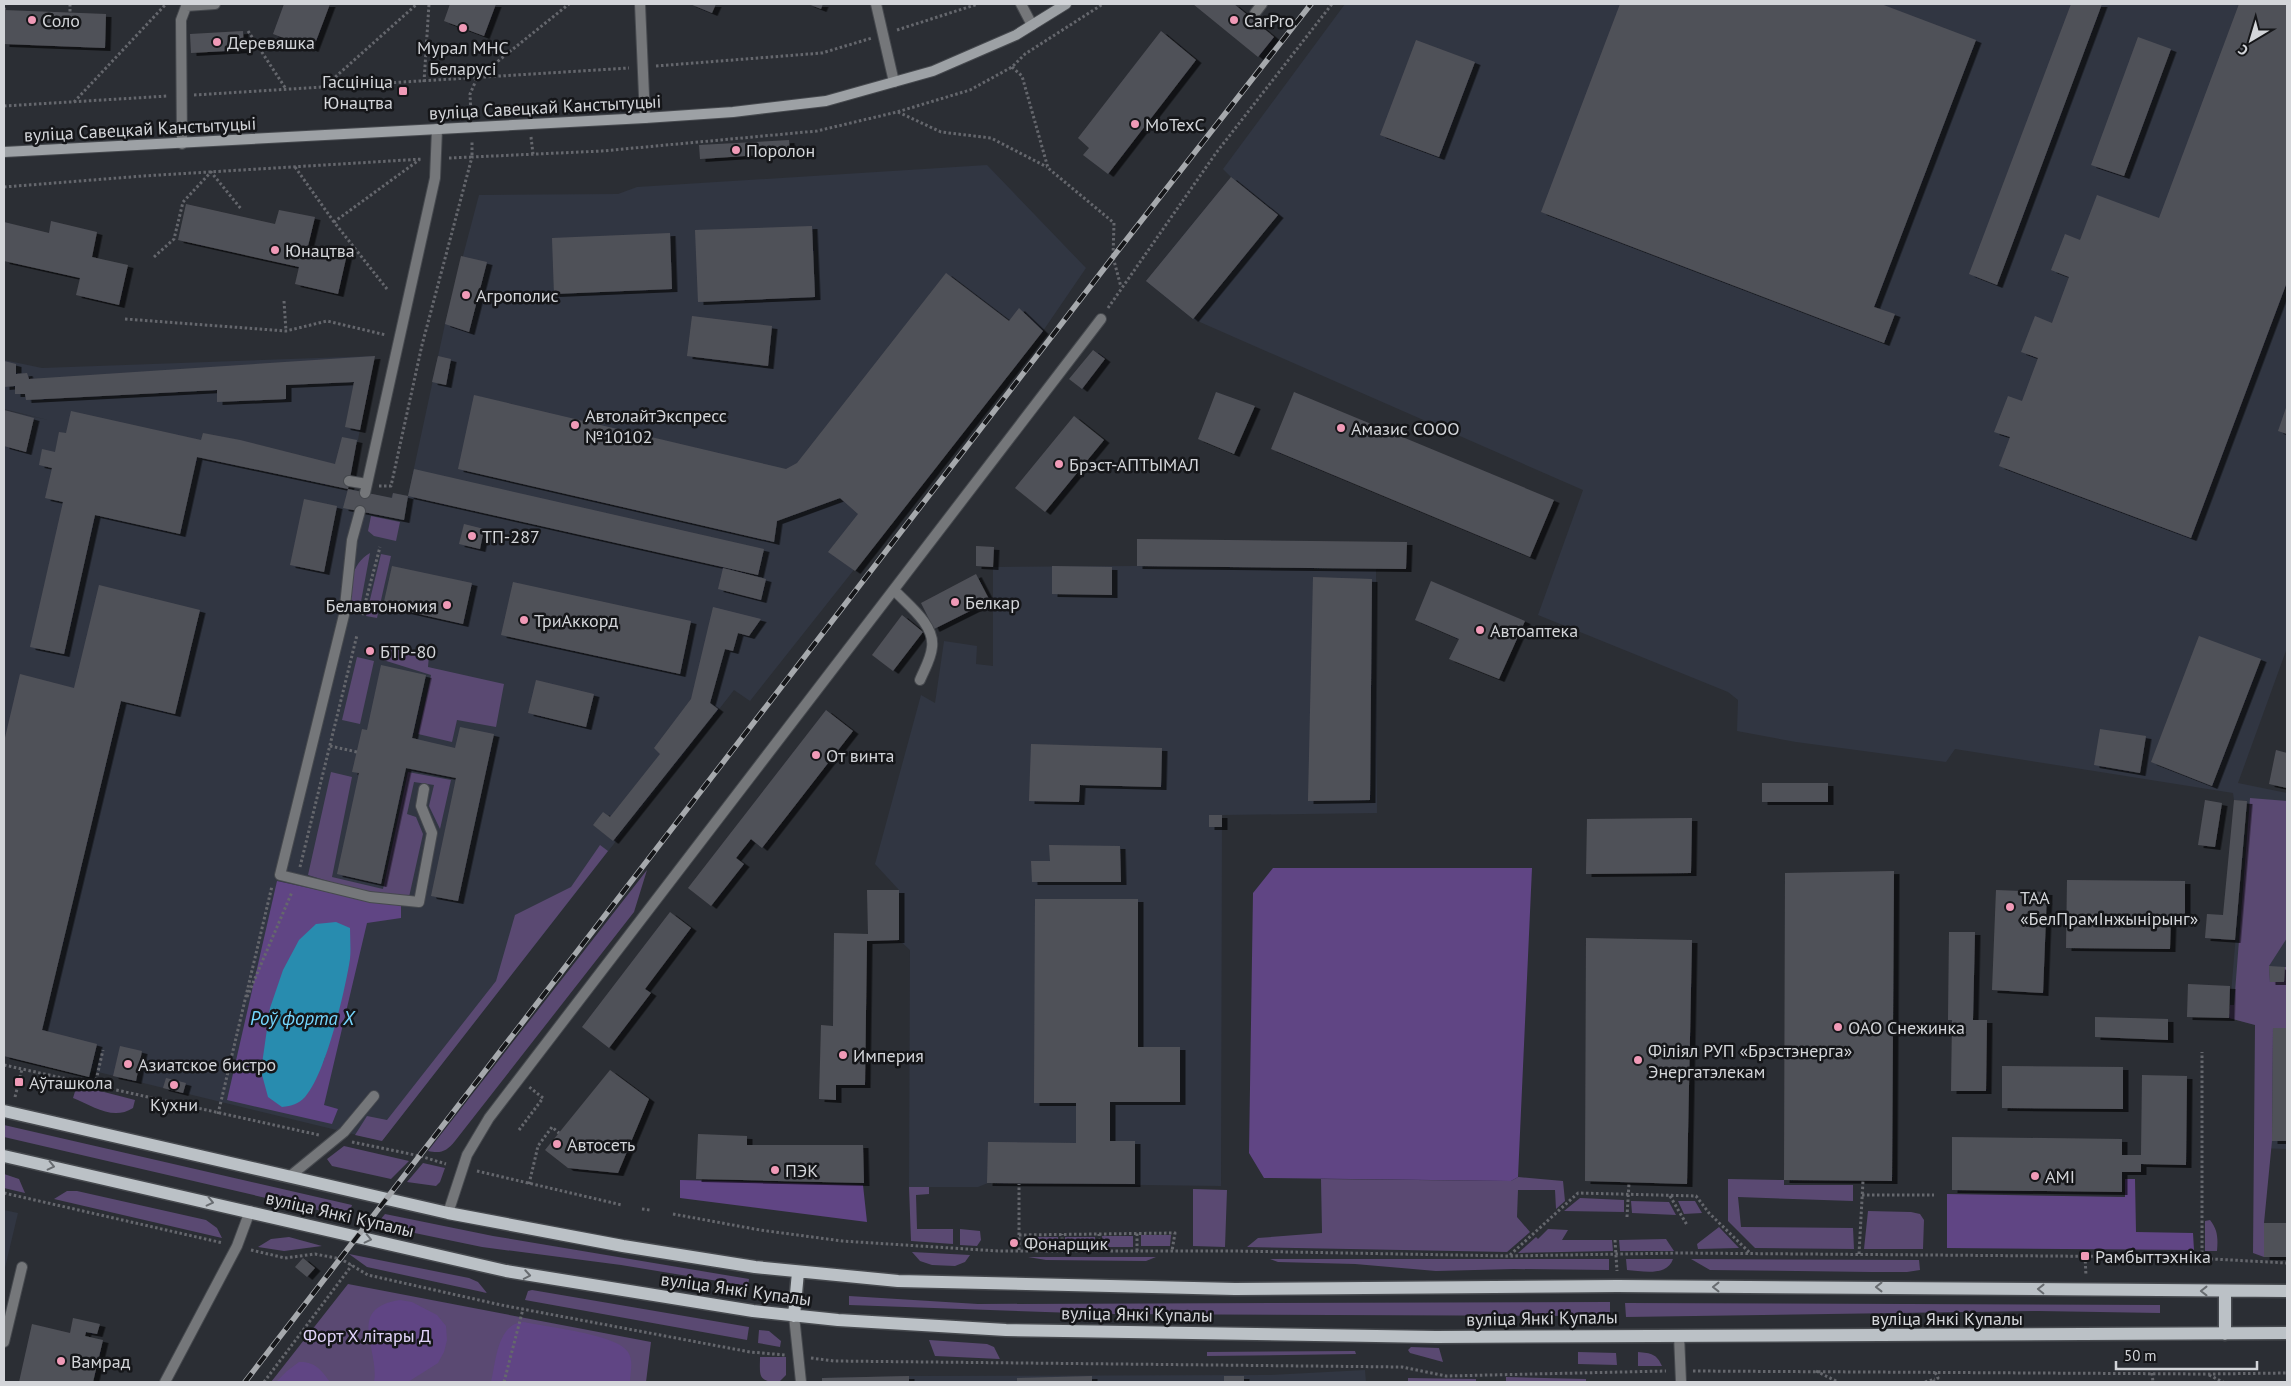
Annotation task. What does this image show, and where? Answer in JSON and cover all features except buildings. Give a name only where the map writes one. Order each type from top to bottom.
[{"type":"main road","name":"вуліца Савецкай Канстытуцыі","points":[[4,152],[646,118],[733,112],[826,101],[933,71],[1016,35],[1066,4]]},
{"type":"main road","name":"вуліца Янкі Купалы","points":[[7,1112],[448,1212],[656,1252],[798,1272],[908,1281],[1235,1289],[1617,1286],[2287,1291]]},
{"type":"main road","name":"вуліца Янкі Купалы","points":[[4,1156],[506,1271],[587,1286],[794,1316],[1006,1330],[1462,1337],[2287,1333]]},
{"type":"main road","points":[[794,1316],[798,1272]]},
{"type":"main road","points":[[2225,1291],[2225,1334]]},
{"type":"lane","points":[[182,144],[180,96],[182,20],[187,5],[215,4]]},
{"type":"lane","points":[[640,4],[646,118]]},
{"type":"lane","points":[[876,4],[894,82]]},
{"type":"lane","points":[[1021,4],[1032,25]]},
{"type":"lane","points":[[1255,13],[1262,4]]},
{"type":"lane","points":[[349,481],[366,487],[435,178],[437,129]]},
{"type":"lane","points":[[448,1212],[467,1155],[488,1118],[1101,319]]},
{"type":"lane","points":[[360,511],[352,540],[344,615],[280,875],[370,897],[419,902],[432,833],[421,806],[424,789]]},
{"type":"lane","points":[[894,590],[926,624],[931,636],[933,643],[920,680]]},
{"type":"lane","points":[[289,1177],[336,1139],[374,1096]]},
{"type":"lane","points":[[165,1382],[237,1246],[250,1211]]},
{"type":"lane","points":[[4,1342],[22,1267]]},
{"type":"lane","points":[[794,1316],[801,1382]]},
{"type":"lane","points":[[1678,1335],[1681,1382]]},
{"type":"path","points":[[4,10],[5,4]]},
{"type":"path","points":[[70,4],[70,13]]},
{"type":"path","points":[[74,102],[166,4]]},
{"type":"path","points":[[323,87],[417,4]]},
{"type":"path","points":[[424,82],[429,4]]},
{"type":"path","points":[[470,99],[476,78],[569,4]]},
{"type":"path","points":[[4,106],[424,82],[822,53],[978,4]]},
{"type":"path","points":[[1101,319],[1121,287],[1216,153],[1332,4]]},
{"type":"path","points":[[248,31],[286,90]]},
{"type":"path","points":[[1012,67],[1022,76],[1048,168]]},
{"type":"path","points":[[897,112],[941,132],[991,138],[1048,168],[1114,222],[1113,257],[1121,287]]},
{"type":"path","points":[[366,487],[390,486],[422,345],[472,157]]},
{"type":"path","points":[[4,187],[436,158]]},
{"type":"path","points":[[334,222],[419,160]]},
{"type":"path","points":[[295,167],[334,222],[387,289]]},
{"type":"path","points":[[211,172],[242,210]]},
{"type":"path","points":[[154,257],[174,239],[183,202],[211,172]]},
{"type":"path","points":[[284,301],[286,332]]},
{"type":"path","points":[[125,319],[286,332],[327,321],[399,338]]},
{"type":"path","points":[[362,615],[380,547]]},
{"type":"path","points":[[244,1004],[297,878],[357,635]]},
{"type":"path","points":[[313,742],[357,752]]},
{"type":"path","points":[[218,1114],[274,877]]},
{"type":"path","points":[[95,1084],[103,1050]]},
{"type":"path","points":[[2202,1052],[2202,1258]]},
{"type":"path","points":[[4,1065],[95,1084],[218,1114],[420,1156],[446,1164]]},
{"type":"path","points":[[7,1112],[22,1069]]},
{"type":"path","points":[[519,1130],[544,1098],[528,1086],[534,1079]]},
{"type":"path","points":[[529,1184],[538,1146],[552,1128],[559,1133]]},
{"type":"path","points":[[470,1170],[622,1205]]},
{"type":"path","points":[[1859,1254],[1863,1181]]},
{"type":"path","points":[[1628,1183],[1628,1217]]},
{"type":"path","points":[[1019,1184],[1019,1250]]},
{"type":"path","points":[[4,1193],[62,1206]]},
{"type":"path","points":[[1510,1256],[1578,1193],[1696,1196],[1709,1213],[1750,1253]]},
{"type":"path","points":[[1670,1195],[1687,1225]]},
{"type":"path","points":[[1862,1195],[1934,1195]]},
{"type":"path","points":[[642,1209],[650,1210]]},
{"type":"path","points":[[672,1214],[760,1230],[842,1241],[1019,1250],[1510,1256],[1750,1253],[1859,1254],[2202,1258],[2287,1263]]},
{"type":"path","points":[[1136,1251],[1137,1233]]},
{"type":"path","points":[[1019,1235],[1175,1233],[1172,1251]]},
{"type":"path","points":[[1062,1234],[1062,1250]]},
{"type":"path","points":[[1099,1234],[1099,1250]]},
{"type":"path","points":[[1615,1240],[1617,1271]]},
{"type":"path","points":[[264,1382],[352,1265]]},
{"type":"path","points":[[504,1382],[523,1309]]},
{"type":"path","points":[[1711,1370],[2287,1373]]},
{"type":"path","points":[[1816,1371],[1838,1382]]},
{"type":"path","points":[[1935,1372],[1938,1378]]},
{"type":"path","points":[[2152,1373],[2153,1382]]},
{"type":"path","points":[[2208,1374],[2223,1382]]},
{"type":"path","points":[[1925,1382],[1938,1378]]},
{"type":"path","points":[[1933,1382],[1938,1378]]},
{"type":"shaded area","points":[[1345,4],[2287,4],[2287,648],[2238,783],[2287,793],[2287,1149],[2255,1148],[2255,1025],[2229,1018],[2247,801],[2234,800],[2233,793],[1955,749],[1946,762],[1796,742],[1737,731],[1738,700],[1728,692],[1538,615],[1583,490],[1193,319],[1146,281],[1231,177],[1223,169]]},
{"type":"shaded area","points":[[987,165],[1086,268],[1043,331],[750,701],[734,690],[382,1141],[98,1072],[91,1071],[89,1077],[4,1056],[4,410],[48,420],[4,409],[4,360],[42,368],[375,356],[348,489],[391,498],[393,493],[408,496],[445,324],[479,195],[618,194],[637,187]]},
{"type":"shaded area","points":[[1137,566],[1376,569],[1377,813],[1222,815],[1221,1186],[988,1183],[978,1187],[909,1187],[910,950],[899,940],[899,890],[875,864],[921,695],[935,703],[944,641],[977,646],[976,664],[993,666],[993,567]]},
{"type":"shaded area","points":[[1273,868],[1532,868],[1518,1177],[1511,1181],[1264,1178],[1249,1153],[1253,893]]},
{"type":"shaded area","points":[[277,881],[373,902],[401,905],[401,918],[367,923],[324,1105],[338,1109],[332,1124],[227,1100]],"holes":[[[350,929],[345,980],[323,1063]]]},
{"type":"shaded area","points":[[2125,1179],[2135,1179],[2136,1232],[2193,1233],[2194,1250],[1947,1248],[1947,1194],[2125,1197]]},
{"type":"shaded area","points":[[680,1180],[863,1185],[867,1222],[680,1198]]},
{"type":"shaded area","points":[[4,1210],[18,1213],[4,1272]]},
{"type":"shaded area","points":[[400,1300],[412,1302],[437,1315],[446,1326],[447,1340],[444,1352],[438,1363],[408,1382],[374,1382],[375,1370],[369,1321],[374,1312],[383,1305]]},
{"type":"shaded area","points":[[524,1322],[596,1336],[621,1346],[628,1352],[631,1359],[630,1382],[491,1382],[499,1345],[503,1336],[515,1324]]},
{"type":"shaded area","points":[[299,1362],[314,1365],[330,1382],[276,1382]]},
{"type":"shaded area","points":[[1365,1370],[1366,1382],[822,1382],[822,1378],[909,1376],[1270,1375]]},
{"type":"green space","points":[[371,516],[400,522],[396,541],[374,536],[368,531]]},
{"type":"green space","points":[[370,553],[360,607],[349,605],[351,582],[355,569],[363,558]]},
{"type":"green space","points":[[381,554],[391,556],[377,618],[366,616]]},
{"type":"green space","points":[[382,644],[429,655],[428,667],[504,684],[496,727],[457,720],[452,742],[418,734],[431,675],[380,659]]},
{"type":"green space","points":[[357,657],[374,661],[360,724],[342,720]]},
{"type":"green space","points":[[331,772],[352,777],[332,877],[383,889],[408,772],[451,780],[440,829],[429,806],[434,785],[414,782],[407,814],[416,817],[423,834],[409,897],[370,894],[308,875]]},
{"type":"green space","points":[[2250,798],[2287,801],[2287,938],[2269,966],[2270,982],[2284,982],[2285,967],[2287,967],[2287,1028],[2273,1028],[2272,1141],[2264,1223],[2264,1257],[2253,1253],[2255,1025],[2229,1018],[2230,1005],[2234,1005]]},
{"type":"green space","points":[[600,845],[608,851],[382,1141],[355,1135],[367,1116],[387,1120],[496,981],[515,915],[571,887]]},
{"type":"green space","points":[[647,870],[634,912],[452,1144],[440,1152],[428,1151]]},
{"type":"green space","points":[[77,1085],[135,1100],[133,1108],[126,1112],[118,1113],[103,1111],[73,1098]]},
{"type":"green space","points":[[4,1125],[352,1205],[348,1217],[4,1137]]},
{"type":"green space","points":[[344,1146],[409,1161],[391,1179],[332,1166],[327,1159]]},
{"type":"green space","points":[[423,1163],[445,1168],[440,1182],[436,1186],[407,1182]]},
{"type":"green space","points":[[4,1174],[19,1179],[25,1193],[4,1188]]},
{"type":"green space","points":[[1518,1177],[1563,1181],[1565,1201],[1556,1209],[1555,1190],[1518,1190],[1517,1217],[1530,1232],[1507,1252],[1247,1247],[1258,1238],[1322,1233],[1321,1179],[1511,1181]]},
{"type":"green space","points":[[1728,1179],[1784,1180],[1784,1185],[1853,1185],[1853,1201],[1738,1197],[1741,1227],[1853,1228],[1854,1249],[1755,1248],[1728,1221]]},
{"type":"green space","points":[[909,1187],[929,1187],[929,1194],[916,1195],[917,1229],[953,1229],[953,1244],[911,1241]]},
{"type":"green space","points":[[1193,1189],[1227,1190],[1225,1247],[1193,1246]]},
{"type":"green space","points":[[67,1191],[77,1191],[206,1220],[217,1228],[222,1238],[54,1199]]},
{"type":"green space","points":[[1580,1198],[1624,1200],[1624,1212],[1564,1211]]},
{"type":"green space","points":[[1631,1201],[1669,1202],[1676,1215],[1632,1213]]},
{"type":"green space","points":[[1678,1201],[1695,1201],[1702,1213],[1684,1214]]},
{"type":"green space","points":[[1868,1211],[1920,1214],[1924,1220],[1923,1249],[1864,1249]]},
{"type":"green space","points":[[385,1214],[493,1236],[749,1279],[748,1286],[621,1265],[482,1247],[376,1225]]},
{"type":"green space","points":[[2210,1220],[2215,1227],[2217,1235],[2217,1251],[2205,1251],[2205,1221]]},
{"type":"green space","points":[[1719,1227],[1739,1248],[1698,1249],[1697,1244]]},
{"type":"green space","points":[[960,1229],[980,1231],[981,1240],[977,1246],[960,1245]]},
{"type":"green space","points":[[1548,1229],[1568,1230],[1562,1240],[1612,1240],[1613,1251],[1518,1253],[1536,1237],[1538,1239]]},
{"type":"green space","points":[[1141,1235],[1171,1235],[1170,1246],[1141,1246]]},
{"type":"green space","points":[[1102,1236],[1133,1236],[1133,1247],[1103,1247]]},
{"type":"green space","points":[[289,1237],[322,1246],[284,1251],[258,1247],[271,1239]]},
{"type":"green space","points":[[1028,1237],[1058,1237],[1058,1248],[1028,1248]]},
{"type":"green space","points":[[1065,1237],[1095,1237],[1095,1248],[1065,1248]]},
{"type":"green space","points":[[1666,1239],[1674,1251],[1620,1251],[1619,1240]]},
{"type":"green space","points":[[912,1252],[970,1255],[965,1262],[955,1266],[932,1265],[920,1261]]},
{"type":"green space","points":[[349,1254],[469,1278],[478,1282],[487,1293],[367,1267]]},
{"type":"green space","points":[[1028,1257],[1156,1257],[1146,1261],[1046,1260]]},
{"type":"green space","points":[[1270,1259],[1609,1259],[1609,1270],[1514,1269],[1436,1271],[1355,1264],[1278,1262]]},
{"type":"green space","points":[[1626,1259],[1673,1259],[1670,1265],[1660,1271],[1647,1272],[1627,1270]]},
{"type":"green space","points":[[1691,1259],[1919,1260],[1920,1270],[1871,1272],[1710,1270]]},
{"type":"green space","name":"Форт X літары Д","points":[[348,1284],[651,1342],[646,1382],[271,1382]]},
{"type":"green space","points":[[532,1290],[749,1327],[747,1340],[525,1300],[528,1291]]},
{"type":"green space","points":[[849,1296],[978,1304],[1610,1302],[1610,1316],[1104,1314],[849,1305]]},
{"type":"green space","points":[[1625,1303],[2160,1305],[2160,1313],[2038,1311],[1626,1317]]},
{"type":"green space","points":[[759,1330],[769,1331],[781,1341],[780,1347],[758,1343]]},
{"type":"green space","points":[[929,1340],[987,1344],[994,1347],[1000,1359],[935,1356]]},
{"type":"green space","points":[[1411,1347],[1439,1348],[1443,1362],[1410,1353],[1408,1350]]},
{"type":"green space","points":[[1355,1351],[1356,1354],[1207,1356],[1207,1352]]},
{"type":"green space","points":[[1578,1352],[1616,1353],[1617,1365],[1578,1364]]},
{"type":"green space","points":[[1638,1352],[1653,1355],[1662,1366],[1638,1366]]},
{"type":"green space","points":[[760,1357],[786,1357],[786,1375],[779,1382],[763,1379],[760,1373]]},
{"type":"green space","points":[[1506,1377],[1586,1379],[1586,1382],[1506,1382]]},
{"type":"green space","points":[[1408,1378],[1476,1379],[1476,1382],[1408,1382]]},
{"type":"water","name":"Роў форта X","points":[[336,922],[350,928],[350,959],[334,1031],[320,1070],[305,1097],[295,1104],[282,1107],[268,1097],[261,1071],[270,1008],[283,970],[299,940],[316,924]]},
{"type":"railway","points":[[245,1382],[1113,257],[1311,4]]},
{"type":"place","name":"Соло","points":[[32,20]]},
{"type":"place","name":"CarPro","points":[[1234,20]]},
{"type":"place","name":"Мурал МНС Беларусі","points":[[463,28]]},
{"type":"place","name":"Деревяшка","points":[[217,42]]},
{"type":"place","name":"Гасцініца Юнацтва","points":[[403,91]]},
{"type":"place","name":"MoTexC","points":[[1135,124]]},
{"type":"place","name":"Поролон","points":[[736,150]]},
{"type":"place","name":"Юнацтва","points":[[275,250]]},
{"type":"place","name":"Агрополис","points":[[466,295]]},
{"type":"place","name":"АвтолайтЭкспресс №10102","points":[[575,425]]},
{"type":"place","name":"Амазис СООО","points":[[1341,428]]},
{"type":"place","name":"Брэст-АПТЫМАЛ","points":[[1059,464]]},
{"type":"place","name":"ТП-287","points":[[472,536]]},
{"type":"place","name":"Белкар","points":[[955,602]]},
{"type":"place","name":"Белавтономия","points":[[447,605]]},
{"type":"place","name":"ТриАккорд","points":[[524,620]]},
{"type":"place","name":"Автоаптека","points":[[1480,630]]},
{"type":"place","name":"БТР-80","points":[[370,651]]},
{"type":"place","name":"От винта","points":[[816,755]]},
{"type":"place","name":"ТАА «БелПрамІнжынірынг»","points":[[2010,907]]},
{"type":"place","name":"ОАО Снежинка","points":[[1838,1027]]},
{"type":"place","name":"Империя","points":[[843,1055]]},
{"type":"place","name":"Філіял РУП «Брэстэнерга» Энергатэлекам","points":[[1638,1060]]},
{"type":"place","name":"Азиатское бистро","points":[[128,1064]]},
{"type":"place","name":"Аўташкола","points":[[19,1082]]},
{"type":"place","name":"Кухни","points":[[174,1085]]},
{"type":"place","name":"Автосеть","points":[[557,1144]]},
{"type":"place","name":"ПЭК","points":[[775,1170]]},
{"type":"place","name":"AMI","points":[[2035,1176]]},
{"type":"place","name":"Фонарщик","points":[[1014,1243]]},
{"type":"place","name":"Рамбыттэхніка","points":[[2085,1256]]},
{"type":"place","name":"Вамрад","points":[[61,1361]]}]
